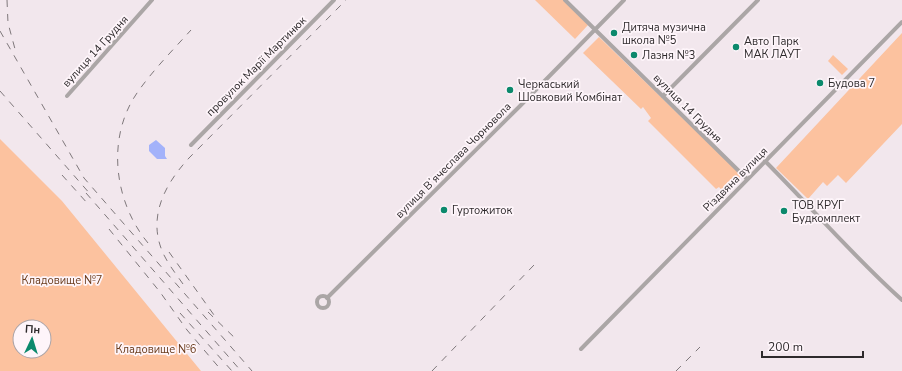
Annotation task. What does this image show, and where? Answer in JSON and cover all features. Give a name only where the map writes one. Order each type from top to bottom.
[{"type":"street","name":"вулиця 14 Грудня","points":[[68,96],[152,0]]},
{"type":"street","name":"провулок Марії Мартинюк","points":[[191,145],[334,0]]},
{"type":"street","name":"вулиця 14 Грудня","points":[[565,0],[747,179]]},
{"type":"street","name":"вулиця Вʼячеслава Чорновола","points":[[327,298],[624,0]]},
{"type":"street","points":[[663,96],[758,0]]},
{"type":"street","name":"Різдвяна вулиця","points":[[581,349],[902,22]]},
{"type":"street","points":[[765,161],[825,222],[851,251],[902,300]]},
{"type":"green space","points":[[535,0],[563,0],[588,25],[575,39]]},
{"type":"green space","points":[[902,33],[902,124],[846,183],[838,175],[827,186],[823,182],[808,199],[776,168]]},
{"type":"green space","points":[[599,37],[740,174],[740,180],[726,195],[719,187],[716,189],[648,121],[651,118],[643,107],[641,109],[583,53]]},
{"type":"green space","points":[[833,55],[848,69],[842,75],[828,61]]},
{"type":"green space","name":"Кладовище №7","points":[[0,139],[62,201],[201,371],[0,371]]},
{"type":"water","points":[[156,140],[165,148],[165,156],[167,159],[157,159],[149,151],[149,145]]},
{"type":"railway","points":[[7,0],[8,23],[15,49]]},
{"type":"railway","points":[[183,284],[165,257],[159,240],[157,227],[158,214],[166,190],[180,168],[189,158],[346,0]]},
{"type":"railway","points":[[148,243],[136,227],[121,189],[118,170],[118,149],[121,130],[127,111],[137,93],[156,68],[191,30]]},
{"type":"railway","points":[[0,31],[84,178],[252,371]]},
{"type":"railway","points":[[0,91],[91,195]]},
{"type":"railway","points":[[62,175],[88,204]]},
{"type":"railway","points":[[86,193],[241,371]]},
{"type":"railway","points":[[109,229],[160,292],[187,330],[222,371]]},
{"type":"railway","points":[[169,252],[214,315]]},
{"type":"railway","points":[[432,371],[534,265]]},
{"type":"railway","points":[[208,312],[238,341]]},
{"type":"railway","points":[[180,313],[232,371]]},
{"type":"railway","points":[[676,371],[700,347]]},
{"type":"place","name":"Дитяча музична школа №5","points":[[614,33]]},
{"type":"place","name":"Авто Парк МАК ЛАУТ","points":[[736,47]]},
{"type":"place","name":"Лазня №3","points":[[634,55]]},
{"type":"place","name":"Будова 7","points":[[820,83]]},
{"type":"place","name":"Черкаський Шовковий Комбінат","points":[[510,90]]},
{"type":"place","name":"Гуртожиток","points":[[444,210]]},
{"type":"place","name":"ТОВ КРУГ Будкомплект","points":[[784,211]]},
{"type":"park label","name":"Кладовище №6","points":[[156,349]]}]
